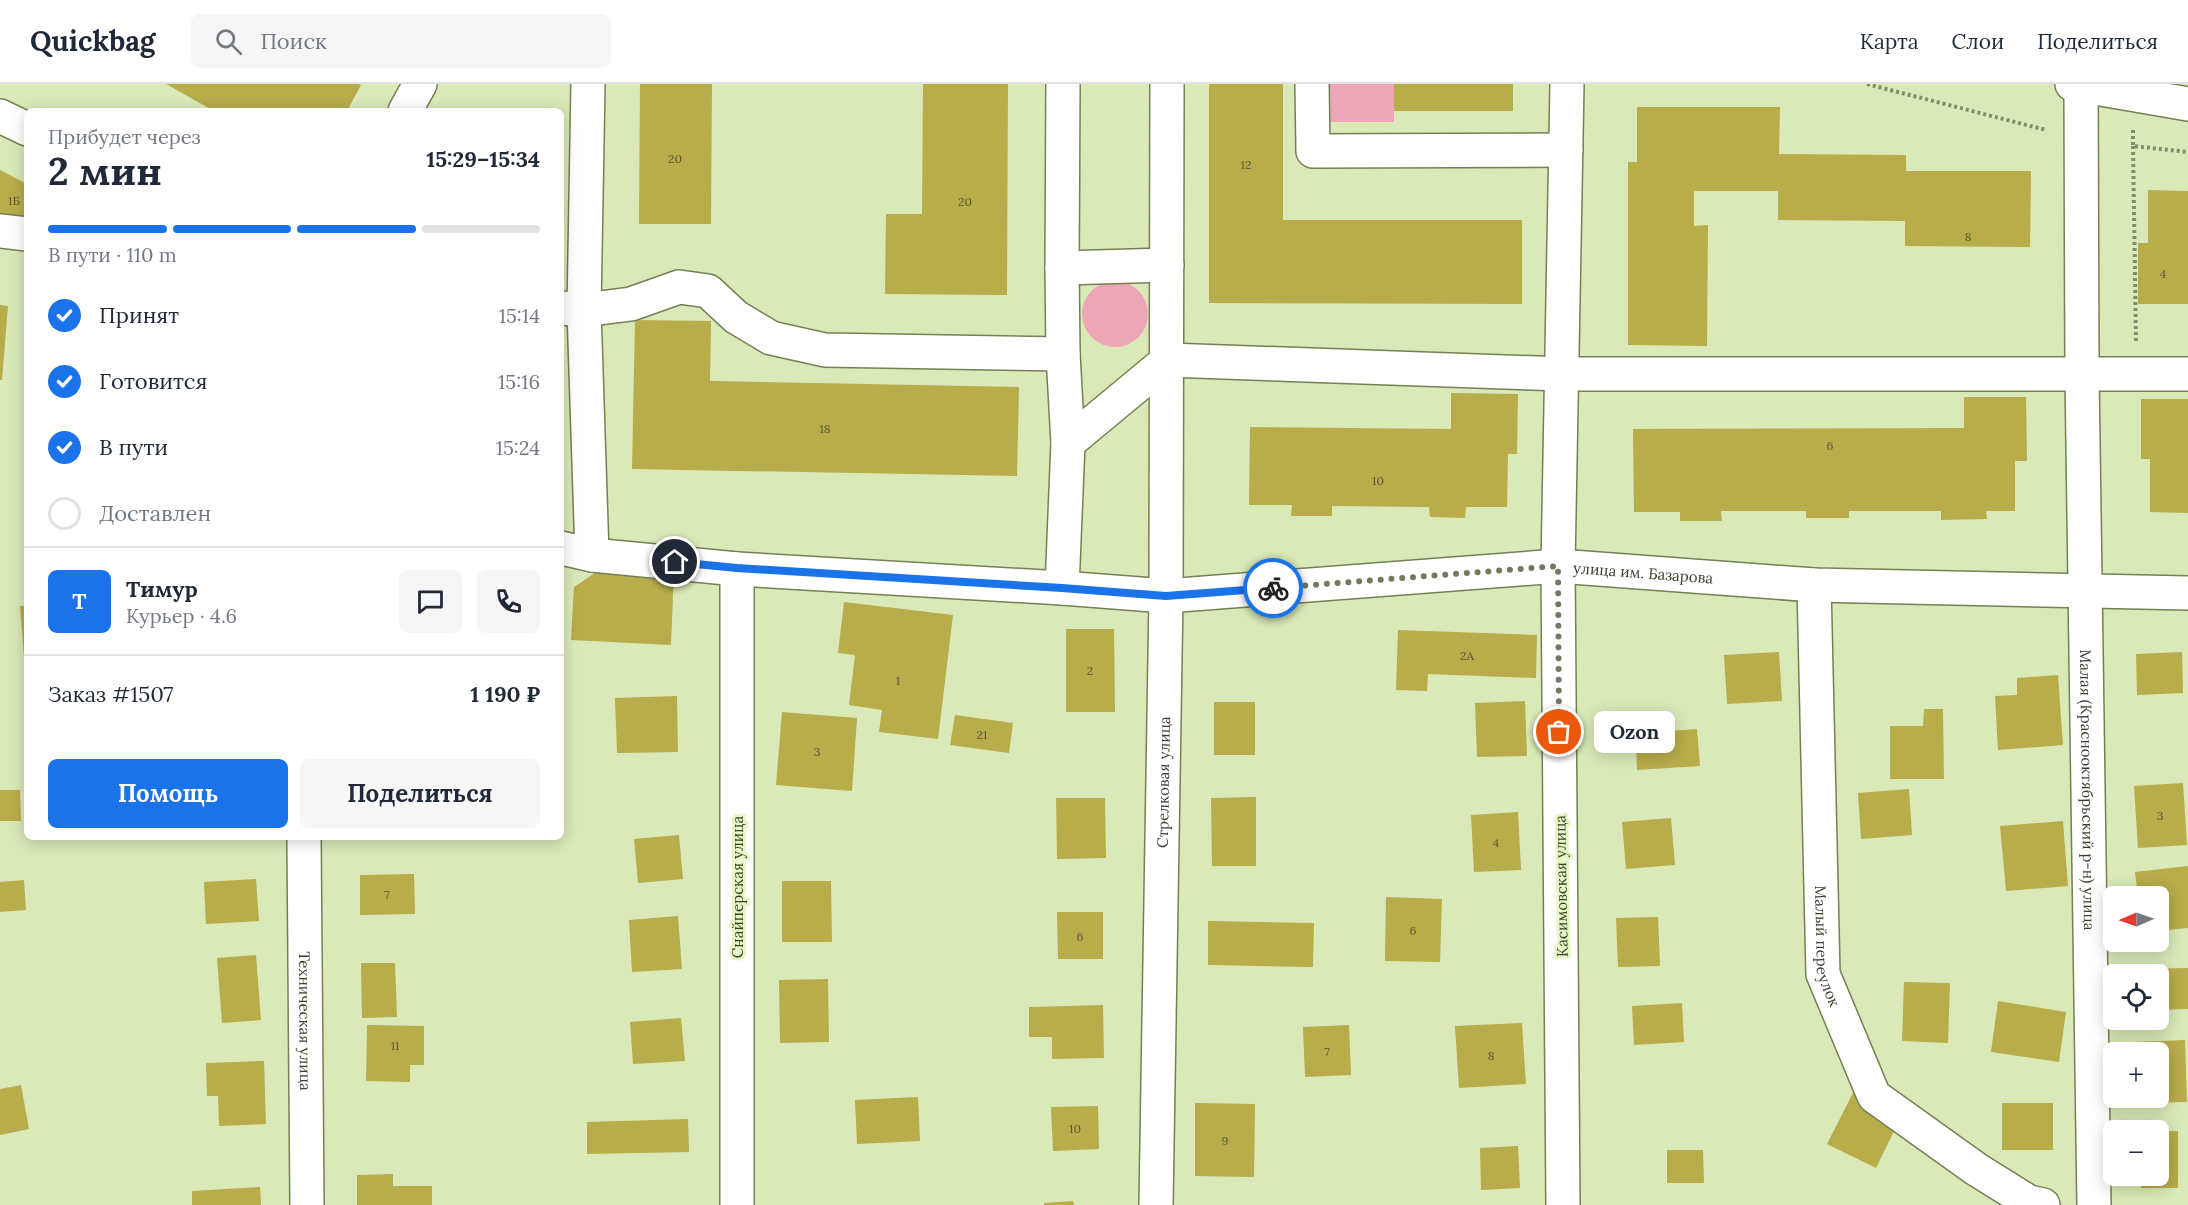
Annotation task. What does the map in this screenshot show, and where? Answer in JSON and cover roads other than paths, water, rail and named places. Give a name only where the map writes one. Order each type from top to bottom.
[{"type":"street","points":[[407,108],[420,84]]},
{"type":"street","points":[[577,551],[572,309],[588,84]]},
{"type":"street","points":[[1062,588],[1068,443],[1063,354],[1062,268],[1064,84]]},
{"type":"street","name":"Стрелковая улица","points":[[1156,1205],[1166,596],[1167,84]]},
{"type":"street","points":[[1312,84],[1313,151],[1566,150]]},
{"type":"street","name":"Касимовская улица","points":[[1563,1205],[1558,566],[1567,84]]},
{"type":"street","points":[[2077,85],[2188,104]]},
{"type":"street","name":"Малая (Краснооктябрьский р-н) улица","points":[[2077,85],[2082,139],[2082,375],[2094,1205]]},
{"type":"street","points":[[0,116],[24,128]]},
{"type":"street","points":[[0,231],[24,234]]},
{"type":"street","points":[[1062,268],[1167,265]]},
{"type":"street","points":[[572,309],[631,304],[679,286],[708,291],[736,317],[771,338],[825,350],[1063,354]]},
{"type":"street","points":[[1068,443],[1168,360],[1563,374],[2188,374]]},
{"type":"street","name":"улица им. Базарова","points":[[577,551],[737,568],[1166,596],[1558,566],[1814,585],[2188,593]]},
{"type":"street","name":"Снайперская улица","points":[[737,568],[737,1205]]},
{"type":"street","name":"Малый переулок","points":[[1814,585],[1823,974],[1874,1096],[1976,1169],[2029,1202],[2043,1205]]},
{"type":"street","name":"Техническая улица","points":[[304,840],[307,1205]]},
{"type":"place","name":"Ozon","points":[[1559,732]]}]
